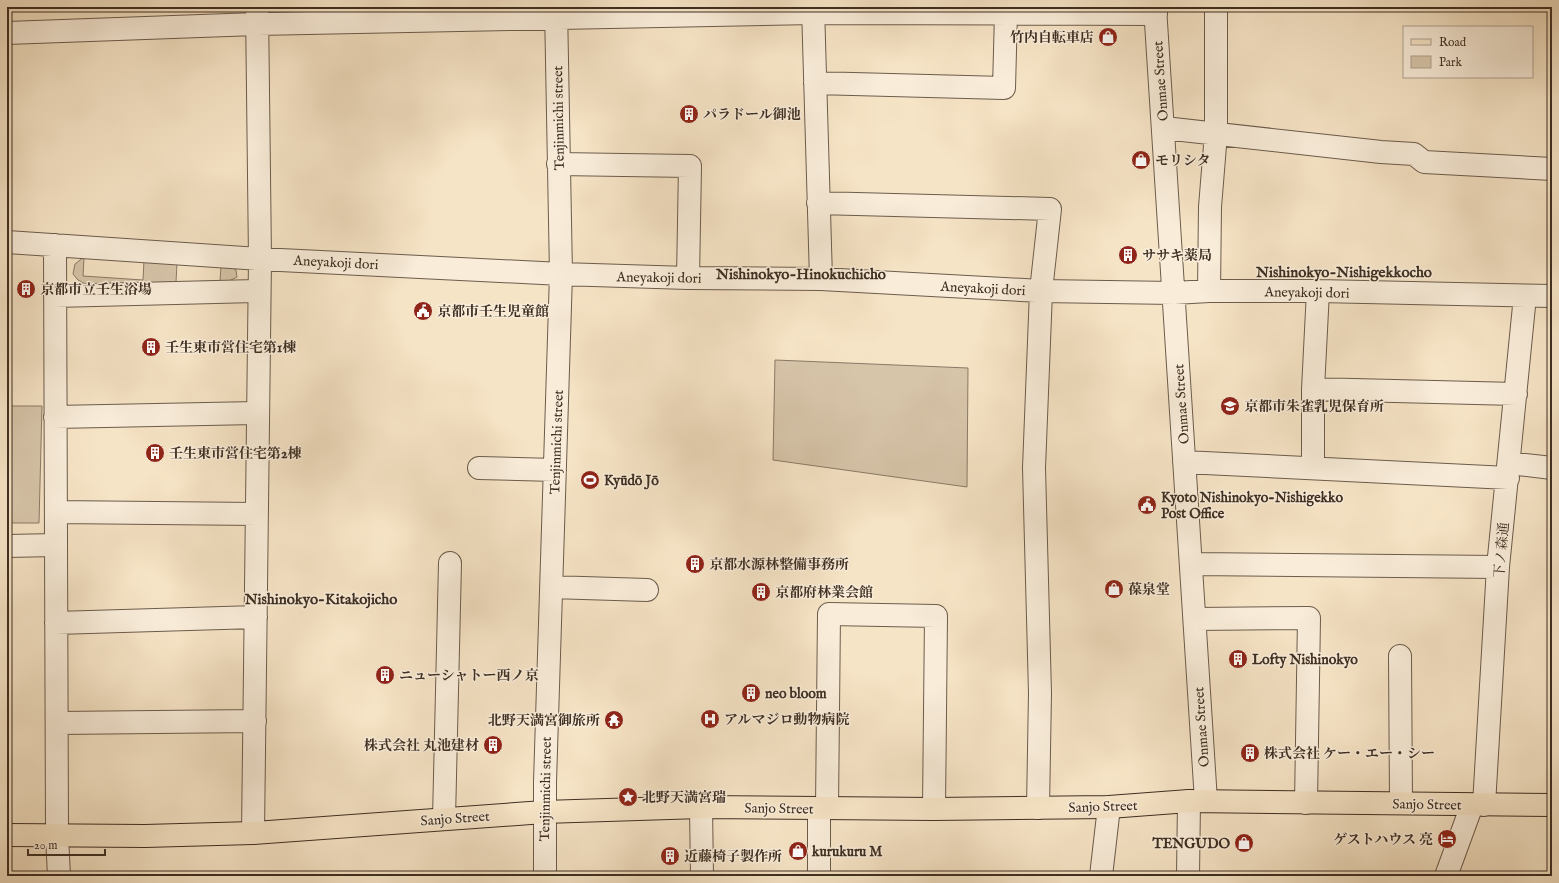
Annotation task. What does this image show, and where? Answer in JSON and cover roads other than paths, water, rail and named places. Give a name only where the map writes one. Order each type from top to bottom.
[{"type":"main road","name":"Sanjo Street","points":[[7,835],[145,836],[253,834],[544,812],[701,807],[934,809],[1038,808],[1109,807],[1197,801],[1552,805]]},
{"type":"street","points":[[1209,291],[1210,207],[1216,133],[1216,7]]},
{"type":"street","points":[[814,10],[821,279]]},
{"type":"street","points":[[7,33],[257,15],[814,10],[1156,10]]},
{"type":"street","name":"Onmae Street","points":[[1156,10],[1195,619],[1197,801],[1188,876]]},
{"type":"street","points":[[815,83],[1004,88],[992,11]]},
{"type":"street","name":"Tenjinmichi street","points":[[545,876],[544,812],[561,274],[556,13]]},
{"type":"street","points":[[253,834],[260,259],[257,15]]},
{"type":"street","points":[[1164,128],[1381,152],[1414,154],[1424,162],[1552,169]]},
{"type":"street","points":[[558,164],[690,166],[688,278]]},
{"type":"street","points":[[818,203],[1050,209],[1041,292],[1034,468],[1040,693],[1038,808]]},
{"type":"street","name":"Aneyakoji dori","points":[[7,242],[260,259],[561,274],[688,278],[821,279],[1041,292],[1174,293],[1209,291],[1552,296]]},
{"type":"street","points":[[55,245],[56,836],[59,876]]},
{"type":"street","points":[[55,296],[259,291]]},
{"type":"street","points":[[1313,468],[1313,389],[1318,292]]},
{"type":"street","name":"下ノ森通","points":[[1446,876],[1478,805],[1498,567],[1525,296]]},
{"type":"street","points":[[1313,389],[1516,394]]},
{"type":"street","points":[[56,417],[258,413]]},
{"type":"street","points":[[1184,462],[1313,468],[1508,470],[1552,468]]},
{"type":"street","points":[[479,468],[555,470]]},
{"type":"street","points":[[56,512],[257,514]]},
{"type":"street","points":[[7,546],[56,545]]},
{"type":"street","points":[[444,819],[450,563]]},
{"type":"street","points":[[1191,564],[1498,567]]},
{"type":"street","points":[[551,587],[647,590]]},
{"type":"street","points":[[819,876],[823,808],[829,614],[936,616],[934,809]]},
{"type":"street","points":[[56,623],[256,617]]},
{"type":"street","points":[[1195,619],[1308,618],[1306,803]]},
{"type":"street","points":[[1400,656],[1401,803]]},
{"type":"street","points":[[56,723],[255,721]]},
{"type":"street","points":[[701,807],[702,876]]},
{"type":"street","points":[[1101,876],[1109,807]]},
{"type":"place","name":"竹内自転車店","points":[[1108,37]]},
{"type":"place","name":"パラドール御池","points":[[689,114]]},
{"type":"place","name":"モリシタ","points":[[1141,160]]},
{"type":"place","name":"ササキ薬局","points":[[1128,255]]},
{"type":"place","name":"京都市立壬生浴場","points":[[26,289]]},
{"type":"place","name":"京都市壬生児童館","points":[[423,311]]},
{"type":"place","name":"壬生東市営住宅第1棟","points":[[151,347]]},
{"type":"place","name":"京都市朱雀乳児保育所","points":[[1230,406]]},
{"type":"place","name":"壬生東市営住宅第2棟","points":[[155,453]]},
{"type":"place","name":"Kyūdō Jō","points":[[590,480]]},
{"type":"place","name":"Kyoto Nishinokyo-Nishigekko Post Office","points":[[1147,505]]},
{"type":"place","name":"京都水源林整備事務所","points":[[695,564]]},
{"type":"place","name":"葆泉堂","points":[[1114,589]]},
{"type":"place","name":"京都府林業会館","points":[[761,592]]},
{"type":"place","name":"Lofty Nishinokyo","points":[[1238,659]]},
{"type":"place","name":"ニューシャトー西ノ京","points":[[385,675]]},
{"type":"place","name":"neo bloom","points":[[751,693]]},
{"type":"place","name":"アルマジロ動物病院","points":[[710,719]]},
{"type":"place","name":"北野天満宮御旅所","points":[[614,720]]},
{"type":"place","name":"株式会社 丸池建材","points":[[493,745]]},
{"type":"place","name":"株式会社 ケー・エー・シー","points":[[1250,753]]},
{"type":"place","name":"北野天満宮瑞","points":[[628,797]]},
{"type":"place","name":"ゲストハウス 亮","points":[[1447,839]]},
{"type":"place","name":"TENGUDO","points":[[1244,843]]},
{"type":"place","name":"kurukuru M","points":[[798,851]]},
{"type":"place","name":"近藤椅子製作所","points":[[670,856]]},
{"type":"district","name":"Nishinokyo-Nishigekkocho","points":[[1344,272]]},
{"type":"district","name":"Nishinokyo-Hinokuchicho","points":[[801,274]]},
{"type":"district","name":"Nishinokyo-Kitakojicho","points":[[321,599]]}]
